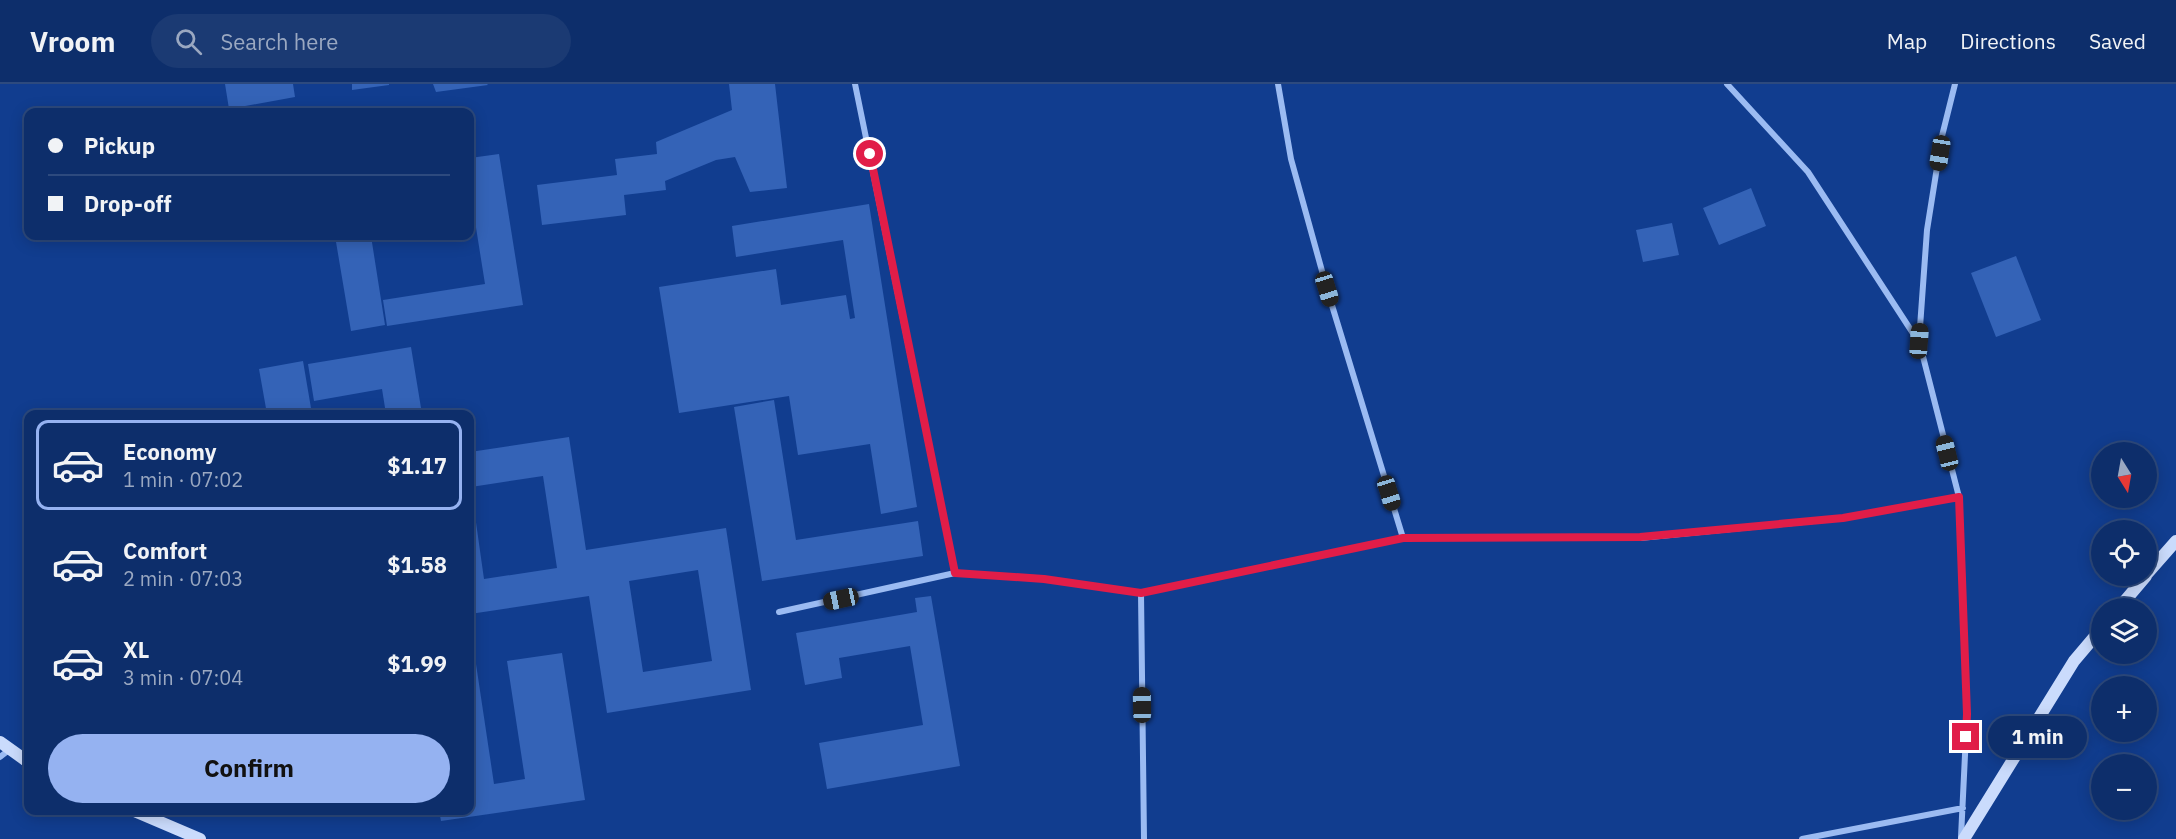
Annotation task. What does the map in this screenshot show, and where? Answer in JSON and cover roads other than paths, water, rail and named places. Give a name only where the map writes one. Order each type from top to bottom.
[{"type":"street","points":[[855,84],[955,573]]},
{"type":"street","points":[[1278,84],[1291,159],[1327,289],[1403,538]]},
{"type":"street","points":[[1726,84],[1808,172],[1919,341]]},
{"type":"street","points":[[1955,84],[1942,136],[1927,230],[1919,341],[1959,497],[1967,714],[1962,839]]},
{"type":"street","points":[[779,612],[955,573],[1044,579],[1141,593],[1403,538],[1640,537],[1843,518],[1959,497]]},
{"type":"street","points":[[2157,563],[2176,541]]},
{"type":"street","points":[[2127,598],[2138,586]]},
{"type":"street","points":[[1141,593],[1144,839]]},
{"type":"street","points":[[1962,839],[2074,661],[2091,641]]},
{"type":"street","points":[[3,750],[24,760]]},
{"type":"street","points":[[1802,839],[1963,808]]},
{"type":"street","points":[[144,815],[200,839]]}]
